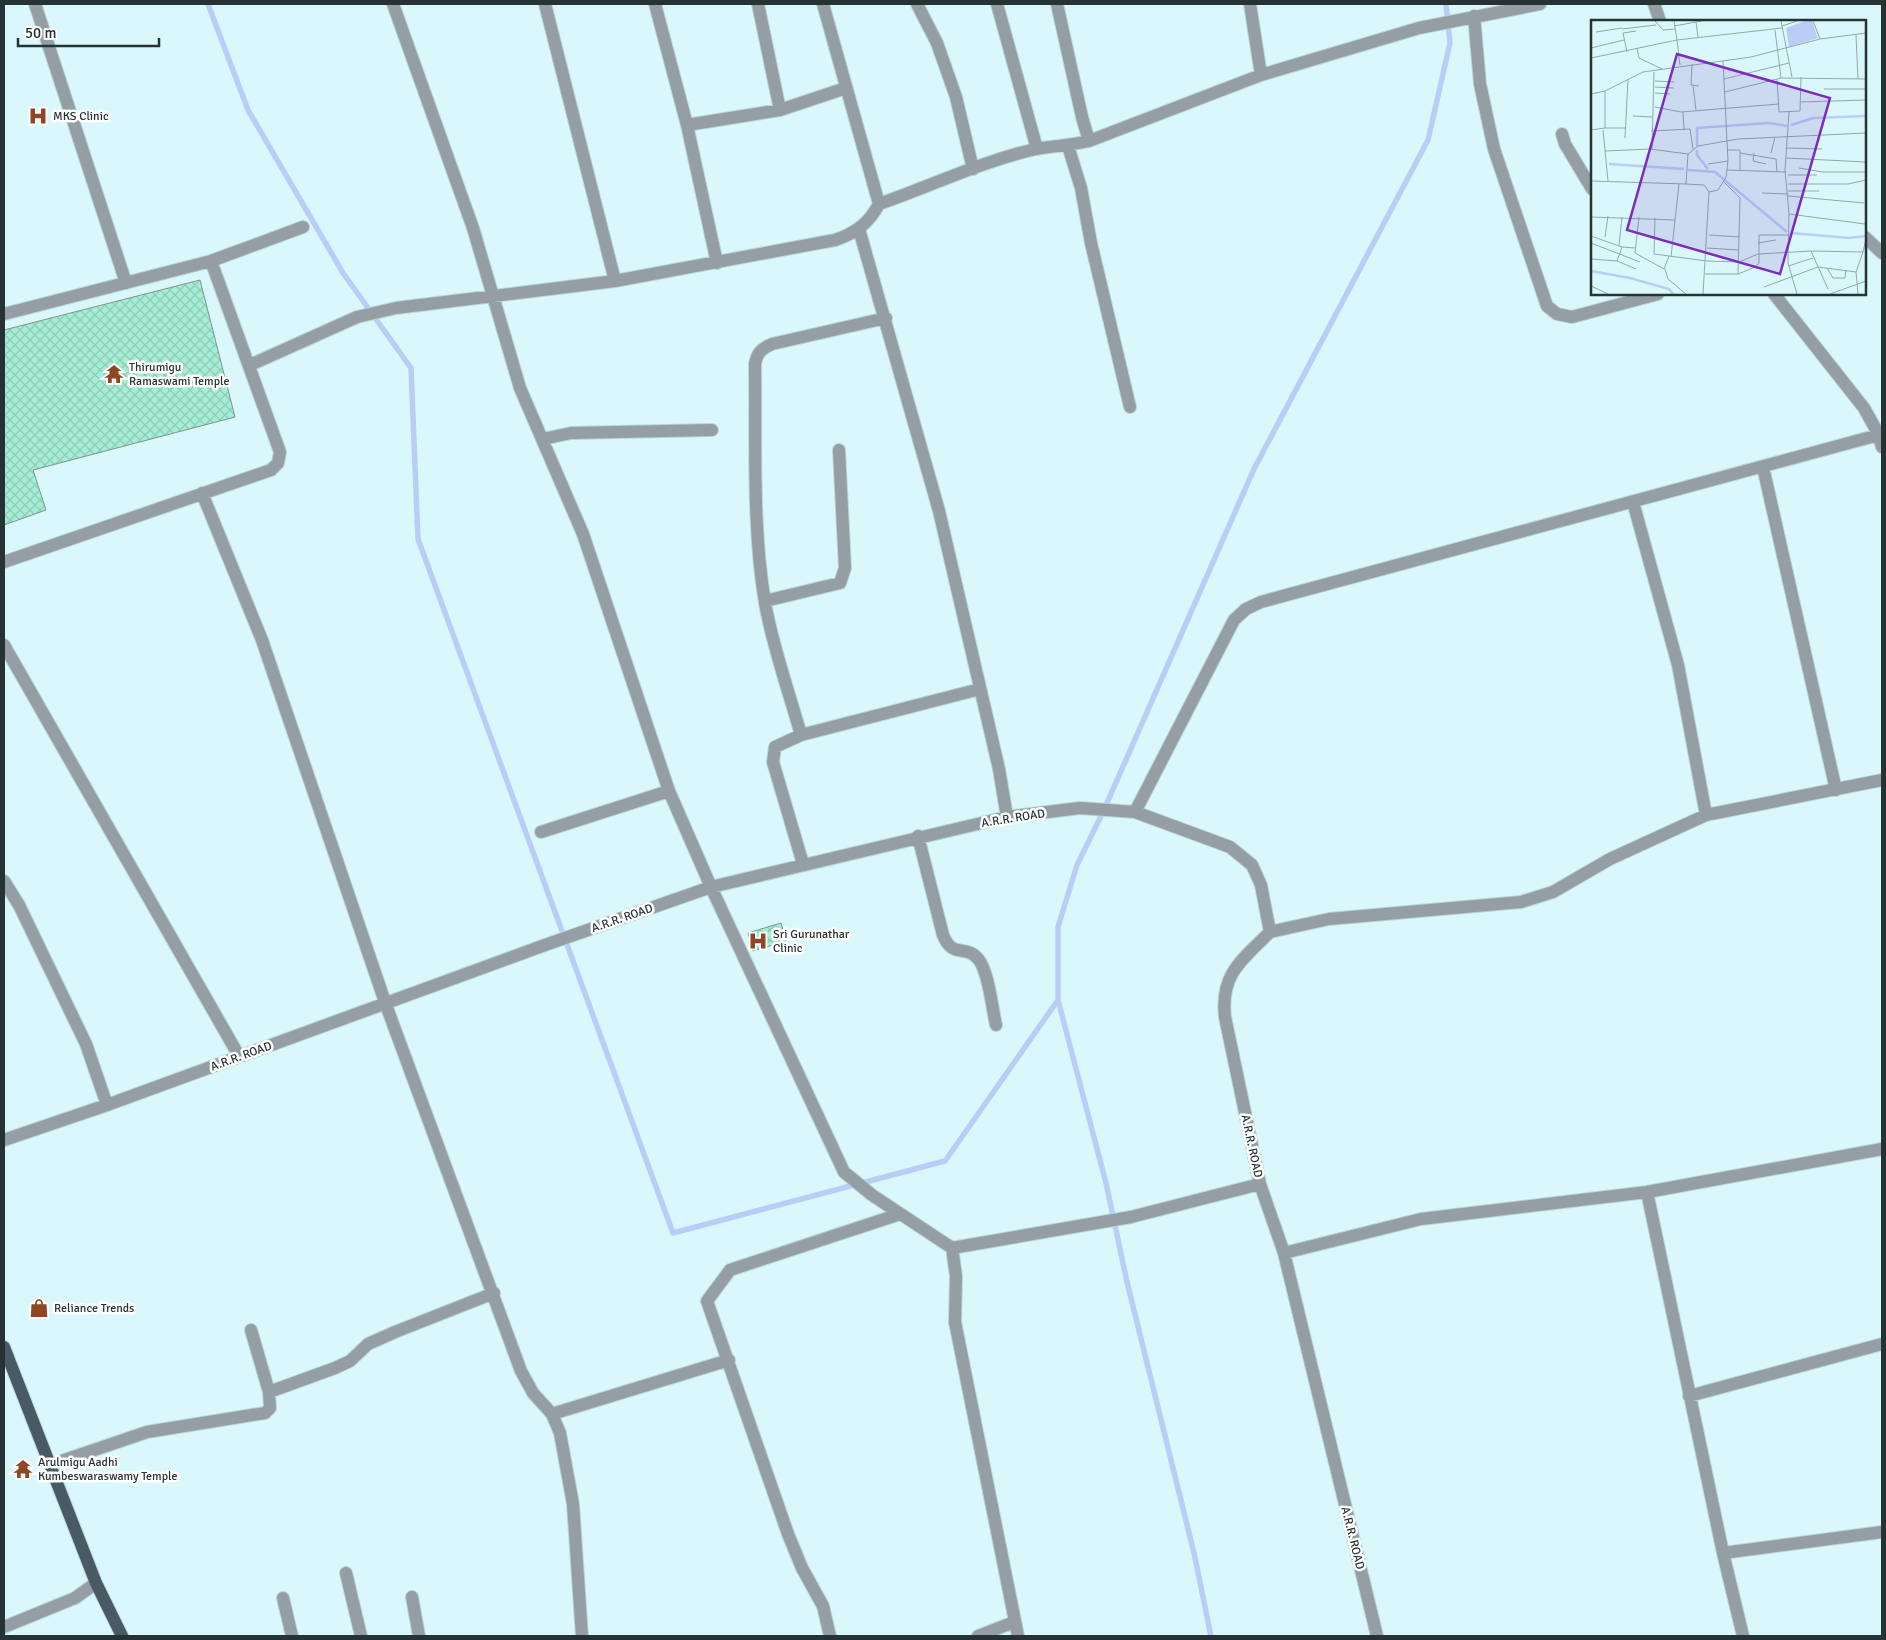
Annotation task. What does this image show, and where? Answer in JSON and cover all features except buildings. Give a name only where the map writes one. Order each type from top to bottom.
[{"type":"main road","points":[[4,1347],[96,1583],[122,1636]]},
{"type":"street","points":[[36,4],[126,283]]},
{"type":"street","points":[[393,4],[472,228],[520,388],[583,534],[670,791],[711,887],[844,1172],[872,1196],[952,1248],[1131,1217],[1260,1184]]},
{"type":"street","points":[[545,4],[615,281]]},
{"type":"street","points":[[655,4],[687,125],[717,263]]},
{"type":"street","points":[[758,4],[780,110]]},
{"type":"street","points":[[250,365],[357,317],[396,308],[494,298],[615,281],[836,240],[859,229],[872,218],[879,204],[823,4]]},
{"type":"street","points":[[917,4],[938,43],[956,97],[972,169]]},
{"type":"street","points":[[997,4],[1037,149]]},
{"type":"street","points":[[1057,4],[1089,141]]},
{"type":"street","points":[[1250,4],[1261,75]]},
{"type":"street","points":[[879,204],[972,169],[1037,149],[1068,146],[1089,141],[1261,75],[1418,28],[1540,4]]},
{"type":"street","points":[[1654,4],[1660,20]]},
{"type":"street","points":[[1468,18],[1494,149],[1547,306],[1557,314],[1572,316],[1643,296]]},
{"type":"street","points":[[687,125],[780,110],[846,88]]},
{"type":"street","points":[[1562,134],[1565,144],[1591,187]]},
{"type":"street","points":[[1068,146],[1081,188],[1091,243],[1130,408]]},
{"type":"street","points":[[4,314],[211,262],[303,228]]},
{"type":"street","points":[[859,229],[886,318],[939,511],[999,769],[1007,817]]},
{"type":"street","points":[[1866,238],[1882,253]]},
{"type":"street","points":[[4,562],[271,470],[278,463],[280,452],[278,445],[211,262]]},
{"type":"street","points":[[1135,812],[1234,620],[1246,609],[1261,602],[1764,466],[1881,439],[1864,408],[1775,295]]},
{"type":"street","points":[[801,735],[770,626],[765,601],[758,522],[755,364],[757,355],[762,349],[772,344],[886,318]]},
{"type":"street","points":[[543,439],[571,433],[712,430]]},
{"type":"street","points":[[765,601],[840,583],[845,568],[839,450]]},
{"type":"street","points":[[1764,466],[1836,790]]},
{"type":"street","points":[[202,493],[262,640],[386,1004],[494,1293],[521,1371],[533,1393],[552,1414],[560,1433],[573,1504],[582,1636]]},
{"type":"street","points":[[1633,502],[1678,665],[1706,815]]},
{"type":"street","points":[[4,645],[239,1056]]},
{"type":"street","points":[[803,864],[773,762],[775,747],[780,743],[801,735],[980,688]]},
{"type":"street","points":[[1270,932],[1329,919],[1521,902],[1553,892],[1610,859],[1706,815],[1882,780]]},
{"type":"street","points":[[540,832],[670,791]]},
{"type":"street","name":"A.R.R. ROAD","points":[[4,1140],[107,1105],[578,933],[711,887],[918,836],[1007,817],[1080,808],[1135,812],[1230,847],[1252,865],[1261,885],[1270,932],[1234,969],[1225,986],[1223,1000],[1260,1184],[1284,1253],[1377,1636]]},
{"type":"street","points":[[918,836],[947,946],[953,950],[966,951],[978,959],[983,968],[996,1026]]},
{"type":"street","points":[[4,881],[19,905],[86,1044],[107,1105]]},
{"type":"street","points":[[1284,1253],[1421,1220],[1647,1192],[1882,1149]]},
{"type":"street","points":[[1647,1192],[1689,1396],[1743,1636]]},
{"type":"street","points":[[830,1636],[824,1606],[802,1568],[788,1534],[707,1301],[730,1270],[900,1214]]},
{"type":"street","points":[[952,1248],[956,1276],[955,1322],[1018,1636]]},
{"type":"street","points":[[269,1392],[336,1368],[350,1361],[368,1344],[494,1293]]},
{"type":"street","points":[[50,1465],[147,1432],[257,1416],[270,1408],[269,1392],[251,1330]]},
{"type":"street","points":[[1689,1396],[1882,1344]]},
{"type":"street","points":[[552,1414],[729,1360]]},
{"type":"street","points":[[1723,1553],[1882,1532]]},
{"type":"street","points":[[346,1573],[361,1636]]},
{"type":"street","points":[[4,1627],[75,1598],[96,1583]]},
{"type":"street","points":[[412,1597],[419,1636]]},
{"type":"street","points":[[283,1598],[292,1636]]},
{"type":"street","points":[[978,1636],[1014,1622]]},
{"type":"waterway","points":[[208,4],[248,110],[343,273],[411,368],[418,539],[673,1233],[945,1161],[1058,1000]]},
{"type":"waterway","points":[[1211,1636],[1194,1553],[1127,1282],[1106,1183],[1058,1000],[1058,927],[1077,865],[1103,812],[1254,469],[1428,140],[1450,43],[1446,4]]},
{"type":"place","name":"MKS Clinic","points":[[38,116]]},
{"type":"place","name":"Thirumigu Ramaswami Temple","points":[[114,374]]},
{"type":"place","name":"Sri Gurunathar Clinic","points":[[758,941]]},
{"type":"place","name":"Reliance Trends","points":[[39,1308]]},
{"type":"place","name":"Arulmigu Aadhi Kumbeswaraswamy Temple","points":[[23,1469]]}]
